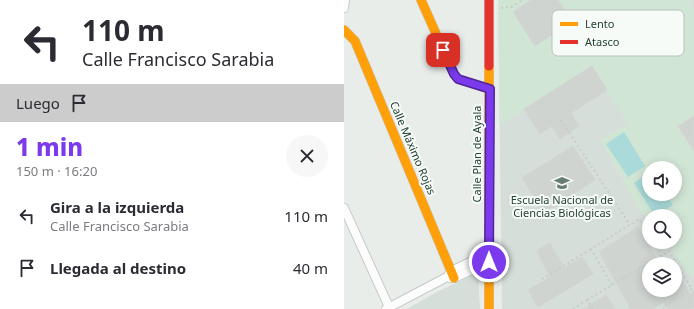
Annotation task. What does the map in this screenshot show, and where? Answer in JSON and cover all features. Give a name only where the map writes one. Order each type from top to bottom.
[{"type":"street","points":[[344,8],[346,0]]},
{"type":"street","points":[[421,0],[454,74],[458,79],[490,89]]},
{"type":"street","name":"Calle Plan de Ayala","points":[[489,5],[489,309]]},
{"type":"street","name":"Calle Máximo Rojas","points":[[344,30],[356,41],[450,275]]},
{"type":"street","points":[[344,208],[387,308],[489,253]]},
{"type":"street","points":[[450,275],[489,262]]},
{"type":"path","points":[[489,5],[511,7],[523,0]]},
{"type":"path","points":[[561,120],[630,225]]},
{"type":"path","points":[[542,278],[639,219],[642,224]]},
{"type":"path","points":[[591,249],[612,285]]},
{"type":"path","points":[[657,249],[661,255]]},
{"type":"path","points":[[573,309],[669,251],[692,290],[663,307],[664,309]]},
{"type":"path","points":[[587,300],[593,309]]},
{"type":"shaded area","points":[[498,0],[694,0],[694,309],[502,309]]},
{"type":"shaded area","points":[[478,272],[480,309],[407,309],[437,292]]},
{"type":"green space","points":[[498,0],[688,0],[694,10],[694,274],[689,277],[682,265],[682,257],[677,257],[672,249],[682,249],[682,209],[642,209],[642,213],[600,140],[628,124],[592,66],[500,125]]},
{"type":"water","points":[[624,132],[642,161],[642,168],[628,177],[606,144]]},
{"type":"water","points":[[642,178],[642,196],[634,183]]},
{"type":"water","points":[[645,201],[670,201],[673,205],[666,209],[651,209]]},
{"type":"building","points":[[531,0],[558,0],[564,10],[552,10],[552,35],[535,46],[513,12]]},
{"type":"building","points":[[592,66],[607,90],[571,113],[579,126],[560,139],[552,126],[540,134],[524,109]]},
{"type":"building","points":[[694,116],[694,151],[678,126]]},
{"type":"building","points":[[573,146],[595,180],[544,213],[522,178]]},
{"type":"building","points":[[638,227],[642,234],[642,249],[651,249],[656,257],[642,257],[642,297],[682,297],[682,281],[690,294],[694,291],[694,307],[691,309],[668,309],[664,302],[653,309],[631,309],[599,252]]},
{"type":"building","points":[[550,243],[564,268],[582,257],[593,274],[538,307],[528,290],[550,277],[536,251]]},
{"type":"building","points":[[606,295],[615,309],[583,309],[593,303]]},
{"type":"traffic: slow","points":[[421,0],[454,74],[458,79],[490,89]]},
{"type":"traffic: slow","points":[[344,30],[355,41],[454,278]]},
{"type":"traffic: slow","points":[[489,66],[489,309]]},
{"type":"traffic: jam","points":[[489,0],[489,66]]},
{"type":"place","name":"Escuela Nacional de Ciencias Biológicas","points":[[562,183]]},
{"type":"route","points":[[443,50],[454,74],[458,79],[490,89],[489,262]]}]
